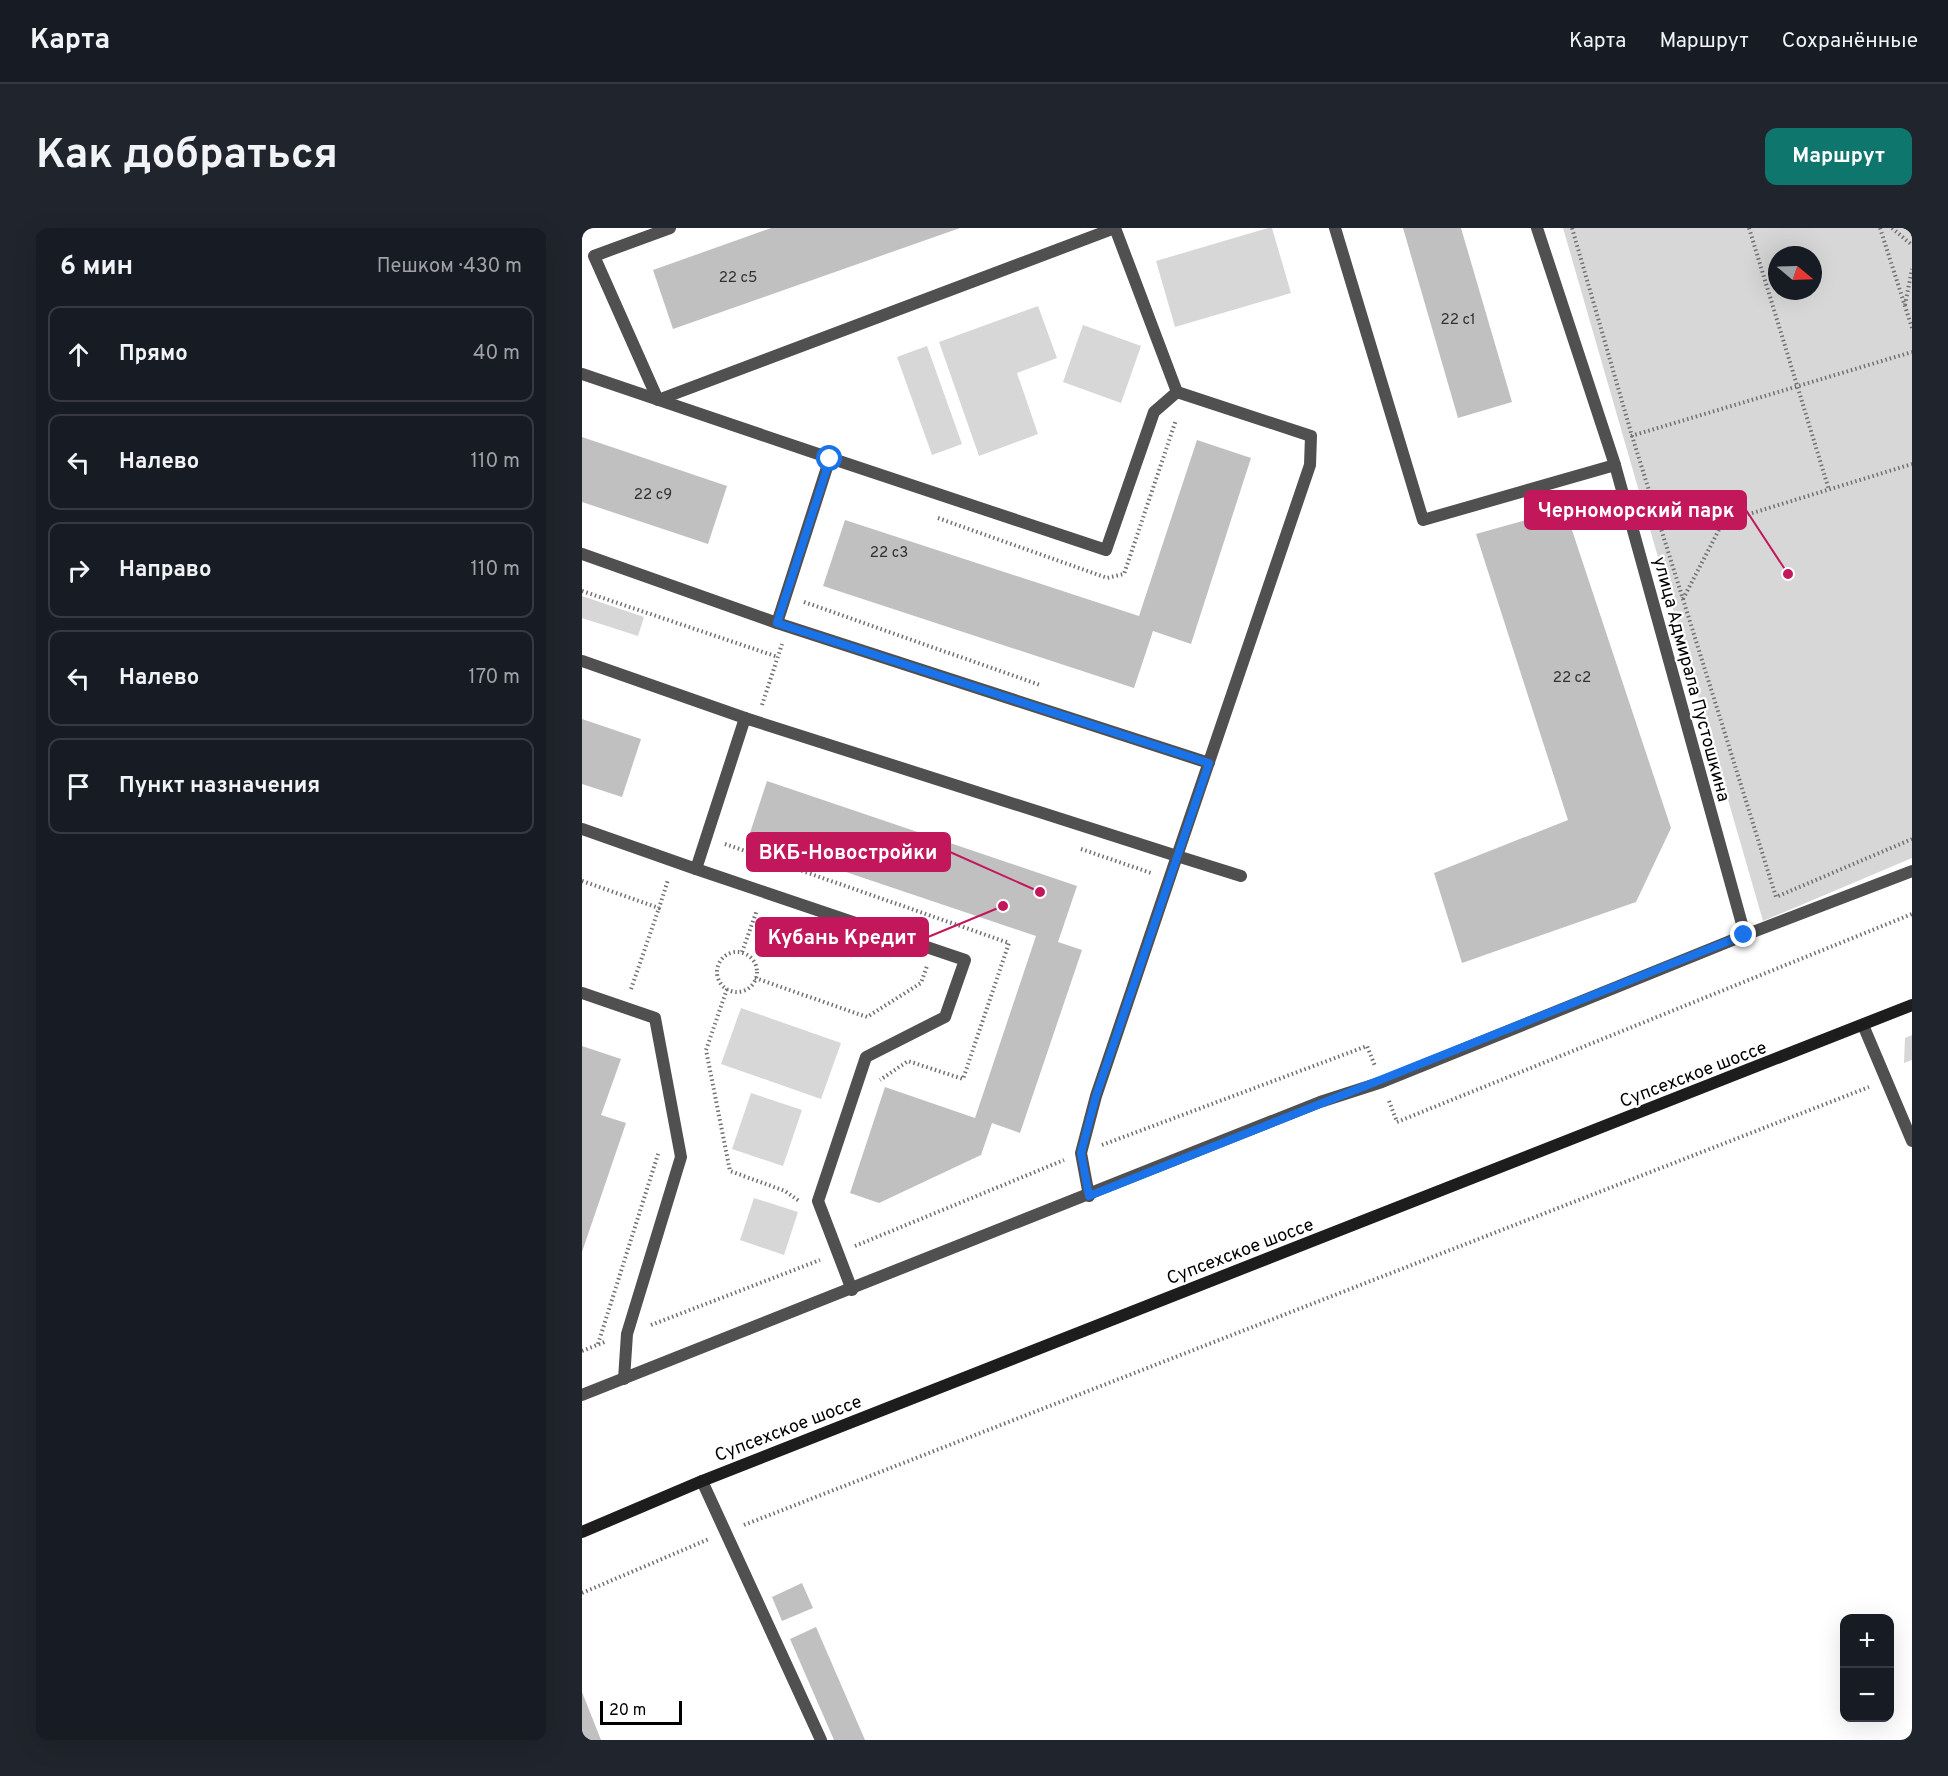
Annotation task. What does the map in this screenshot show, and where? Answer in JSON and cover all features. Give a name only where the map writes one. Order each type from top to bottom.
[{"type":"main road","name":"Супсехское шоссе","points":[[582,1532],[702,1481],[1912,1005]]},
{"type":"street","points":[[658,400],[594,256],[670,228]]},
{"type":"street","points":[[658,400],[1115,228],[1177,392]]},
{"type":"street","points":[[1335,228],[1423,520],[1616,465]]},
{"type":"street","name":"улица Адмирала Пустошкина","points":[[1538,228],[1616,465],[1744,935]]},
{"type":"street","points":[[582,374],[1106,550],[1154,412],[1177,392]]},
{"type":"street","points":[[1089,1196],[1081,1153],[1096,1096],[1310,465],[1311,436],[1177,392]]},
{"type":"street","points":[[777,623],[830,459]]},
{"type":"street","points":[[582,555],[777,623],[1209,763]]},
{"type":"street","points":[[582,661],[745,718],[1241,876]]},
{"type":"street","points":[[696,869],[745,718]]},
{"type":"street","points":[[582,829],[965,960],[945,1017],[866,1057],[818,1201],[852,1290]]},
{"type":"street","points":[[582,1395],[1744,935],[1912,871]]},
{"type":"street","points":[[582,993],[655,1018],[681,1157],[627,1334],[624,1379]]},
{"type":"street","points":[[1863,1024],[1911,1135]]},
{"type":"street","points":[[702,1481],[821,1740]]},
{"type":"path","points":[[1572,228],[1632,436],[1776,897],[1912,839]]},
{"type":"path","points":[[1749,228],[1829,489]]},
{"type":"path","points":[[1880,228],[1912,328]]},
{"type":"path","points":[[1892,228],[1912,245]]},
{"type":"path","points":[[1905,306],[1912,269]]},
{"type":"path","points":[[1608,443],[1912,352]]},
{"type":"path","points":[[930,515],[1107,578],[1124,574],[1176,418],[1184,415]]},
{"type":"path","points":[[1683,600],[1723,522],[1912,464]]},
{"type":"path","points":[[582,591],[778,657]]},
{"type":"path","points":[[797,600],[1043,686]]},
{"type":"path","points":[[716,841],[1009,943],[963,1079],[908,1061],[874,1084]]},
{"type":"path","points":[[1076,847],[1155,874]]},
{"type":"path","points":[[625,1008],[674,862]]},
{"type":"path","points":[[582,881],[659,908]]},
{"type":"path","points":[[742,952],[763,892]]},
{"type":"path","points":[[755,978],[867,1017],[921,983],[933,949]]},
{"type":"path","points":[[742,952],[751,957],[756,965],[755,978],[746,990],[736,992],[727,989],[720,983],[717,974],[718,964],[728,954],[742,952]]},
{"type":"path","points":[[727,989],[706,1050],[730,1171],[784,1191],[805,1206]]},
{"type":"path","points":[[582,1593],[727,1532],[1887,1080]]},
{"type":"path","points":[[598,1345],[660,1148]]},
{"type":"path","points":[[1060,1161],[1064,1150]]},
{"type":"path","points":[[852,1236],[855,1246]]},
{"type":"shaded area","points":[[1272,228],[1291,293],[1175,327],[1156,261]]},
{"type":"shaded area","points":[[1563,228],[1912,228],[1912,858],[1763,921]]},
{"type":"shaded area","points":[[1038,306],[1057,358],[1017,373],[1038,434],[979,456],[939,342]]},
{"type":"shaded area","points":[[1083,325],[1141,346],[1121,403],[1063,382]]},
{"type":"shaded area","points":[[927,346],[962,444],[932,455],[897,357]]},
{"type":"shaded area","points":[[582,596],[644,617],[638,636],[582,618]]},
{"type":"shaded area","points":[[741,1008],[841,1043],[821,1099],[721,1064]]},
{"type":"shaded area","points":[[1912,1035],[1912,1060],[1904,1063],[1905,1038]]},
{"type":"shaded area","points":[[751,1093],[802,1110],[783,1166],[732,1149]]},
{"type":"shaded area","points":[[754,1198],[798,1212],[784,1255],[740,1240]]},
{"type":"building","points":[[771,228],[960,228],[673,329],[653,270]]},
{"type":"building","points":[[1403,228],[1461,228],[1512,402],[1458,418]]},
{"type":"building","points":[[582,437],[727,486],[708,544],[582,502]]},
{"type":"building","points":[[1197,440],[1251,458],[1191,644],[1153,631],[1134,688],[823,586],[845,520],[1139,616]]},
{"type":"building","points":[[1565,509],[1671,828],[1636,902],[1462,963],[1434,873],[1568,820],[1476,534]]},
{"type":"building","points":[[582,719],[641,739],[622,797],[582,784]]},
{"type":"building","points":[[767,781],[1077,886],[1058,942],[1082,950],[1020,1133],[992,1123],[981,1155],[879,1203],[850,1193],[885,1087],[975,1118],[1036,936],[748,839]]},
{"type":"building","points":[[582,1046],[621,1059],[601,1115],[626,1123],[582,1252]]},
{"type":"building","points":[[802,1583],[813,1608],[782,1621],[772,1597]]},
{"type":"building","points":[[816,1627],[865,1740],[834,1740],[790,1639]]},
{"type":"building","points":[[582,1692],[601,1740],[582,1740]]},
{"type":"place","name":"Черноморский парк","points":[[1788,574]]},
{"type":"place","name":"ВКБ-Новостройки","points":[[1040,892]]},
{"type":"place","name":"Кубань Кредит","points":[[1003,906]]},
{"type":"route","points":[[830,459],[777,623],[1209,763],[1096,1096],[1081,1153],[1089,1196],[1320,1102],[1382,1082],[1744,935]]}]
